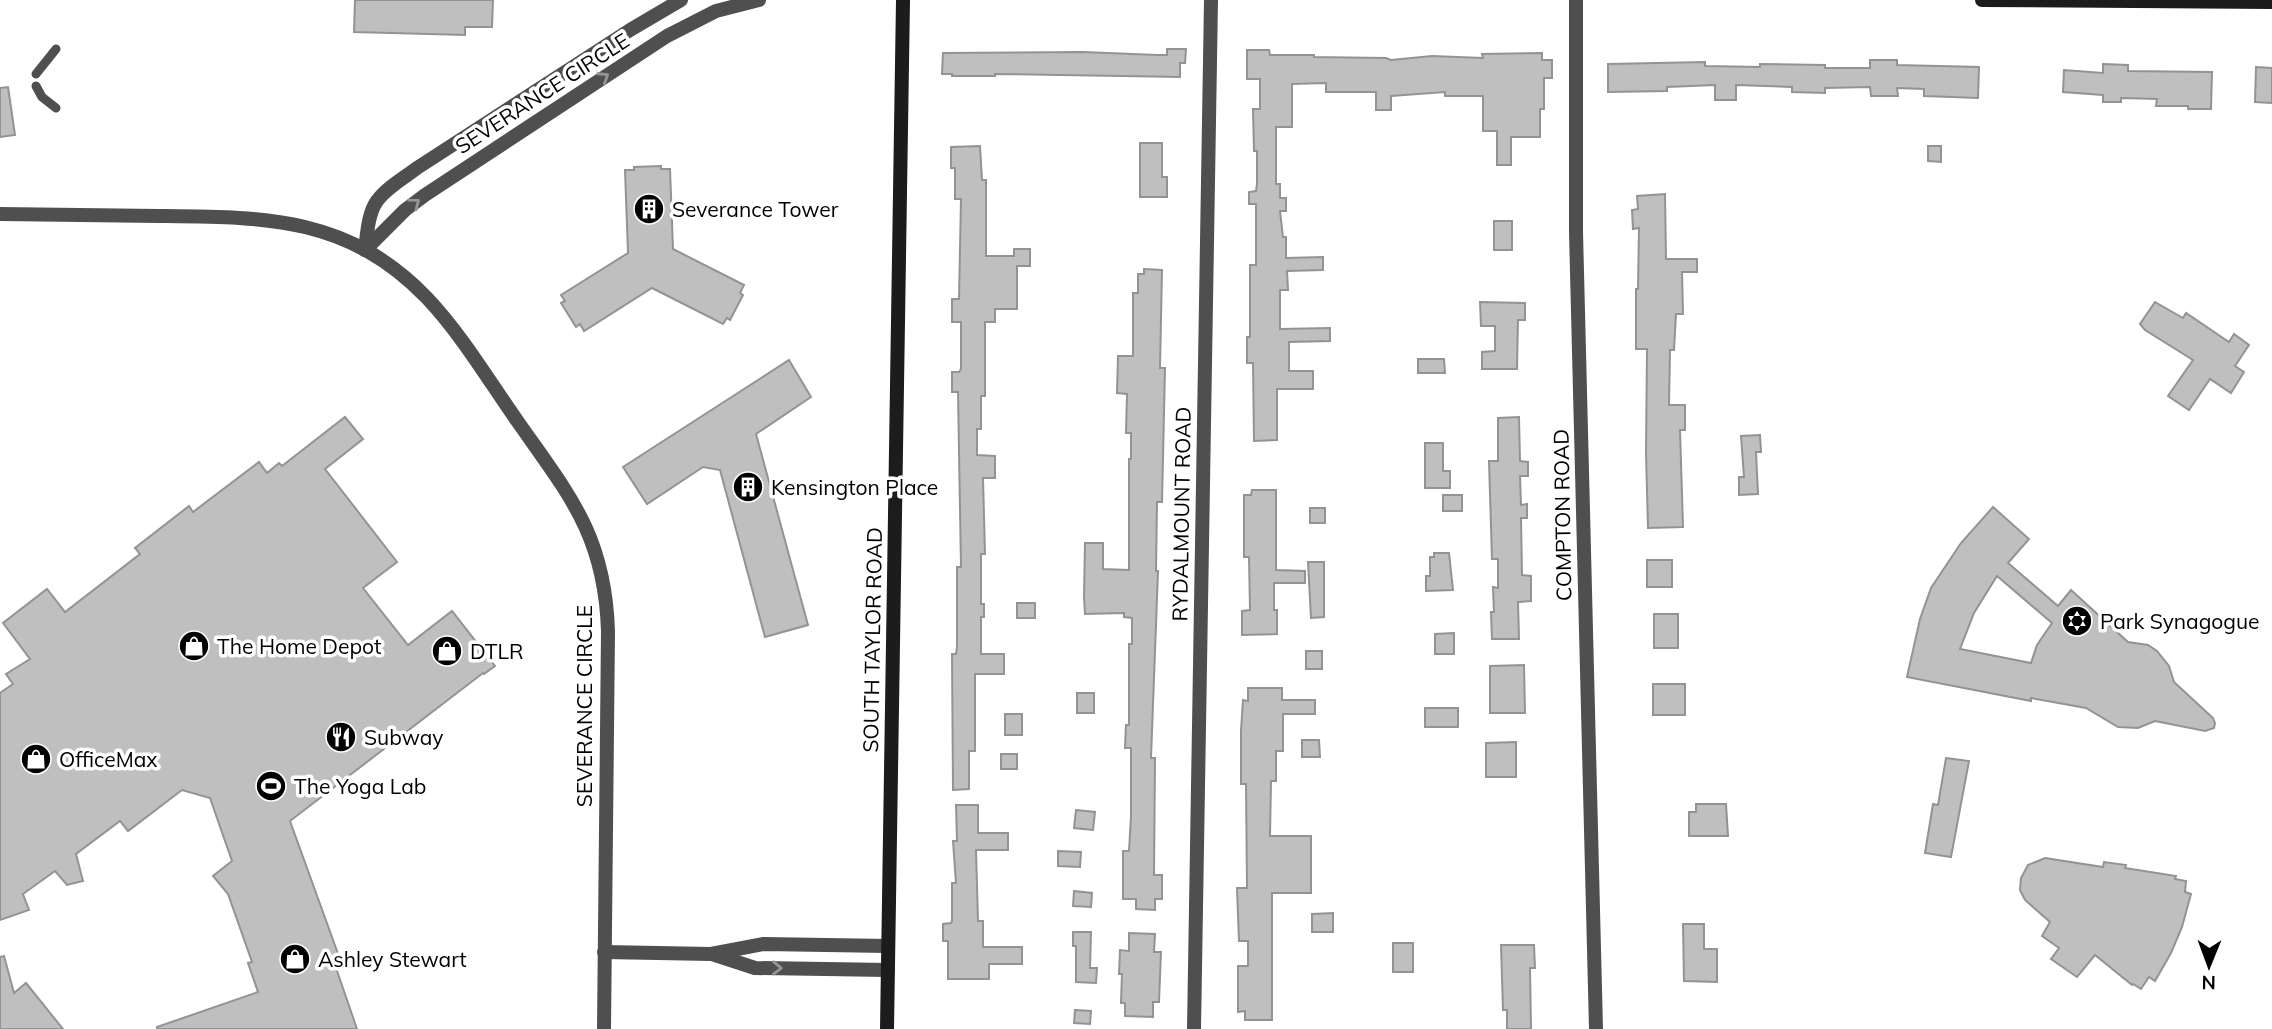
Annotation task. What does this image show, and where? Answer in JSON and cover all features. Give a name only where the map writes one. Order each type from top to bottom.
[{"type":"main road","name":"SOUTH TAYLOR ROAD","points":[[887,1029],[903,0]]},
{"type":"main road","points":[[1982,0],[2272,2]]},
{"type":"street","name":"SEVERANCE CIRCLE","points":[[365,250],[368,227],[377,201],[417,168],[681,0]]},
{"type":"street","name":"SEVERANCE CIRCLE","points":[[365,250],[405,210],[425,195],[667,36],[716,11],[759,0]]},
{"type":"street","name":"RYDALMOUNT ROAD","points":[[1194,1029],[1211,0]]},
{"type":"street","name":"COMPTON ROAD","points":[[1576,0],[1576,232],[1596,1029]]},
{"type":"street","name":"SEVERANCE CIRCLE","points":[[0,214],[246,217],[300,224],[329,233],[365,250],[398,272],[427,298],[451,326],[562,482],[580,512],[594,545],[607,606],[604,1029]]},
{"type":"street","points":[[604,952],[711,954],[764,944],[888,946]]},
{"type":"street","points":[[711,954],[755,968],[888,970]]},
{"type":"lane","points":[[36,74],[55,49]]},
{"type":"lane","points":[[36,86],[42,97],[56,108]]},
{"type":"building","points":[[355,0],[493,0],[492,27],[465,27],[465,35],[354,32]]},
{"type":"building","points":[[1167,49],[1186,49],[1185,63],[1180,63],[1180,77],[942,74],[943,53],[1083,52],[1167,55]]},
{"type":"building","points":[[1247,50],[1269,50],[1270,55],[1391,60],[1432,56],[1483,58],[1482,54],[1542,53],[1542,60],[1552,60],[1552,78],[1544,78],[1540,137],[1511,137],[1511,165],[1497,165],[1497,131],[1483,131],[1483,96],[1445,96],[1445,92],[1391,96],[1391,110],[1376,110],[1376,92],[1326,92],[1326,83],[1292,84],[1292,127],[1276,127],[1276,184],[1280,184],[1280,198],[1286,198],[1286,211],[1280,211],[1283,237],[1286,237],[1286,258],[1323,257],[1323,270],[1287,271],[1288,290],[1280,290],[1280,329],[1330,328],[1330,341],[1289,342],[1289,371],[1313,371],[1313,389],[1277,389],[1277,440],[1254,441],[1253,363],[1247,363],[1247,337],[1250,337],[1250,265],[1256,265],[1256,204],[1249,204],[1249,192],[1256,191],[1257,184],[1253,109],[1260,109],[1260,79],[1247,79]]},
{"type":"building","points":[[1870,60],[1897,60],[1897,65],[1979,67],[1978,98],[1924,96],[1924,89],[1897,88],[1898,96],[1871,96],[1870,87],[1825,88],[1825,93],[1792,92],[1792,87],[1736,85],[1736,100],[1715,100],[1715,85],[1667,87],[1667,91],[1608,92],[1608,64],[1705,62],[1705,66],[1760,67],[1760,64],[1870,68]]},
{"type":"building","points":[[2103,64],[2128,65],[2128,71],[2212,72],[2211,109],[2156,106],[2157,99],[2121,98],[2121,102],[2103,102],[2103,95],[2063,92],[2064,70],[2103,73]]},
{"type":"building","points":[[2256,67],[2272,68],[2272,103],[2255,102]]},
{"type":"building","points":[[8,87],[15,135],[0,137],[0,88]]},
{"type":"building","points":[[1140,143],[1162,143],[1162,177],[1167,177],[1167,197],[1140,197]]},
{"type":"building","points":[[980,146],[982,180],[986,180],[986,256],[1014,256],[1014,249],[1030,249],[1030,266],[1017,266],[1017,309],[995,309],[995,322],[985,322],[985,396],[981,396],[981,429],[977,429],[977,455],[995,456],[995,478],[983,478],[985,554],[981,554],[981,604],[984,604],[984,617],[981,617],[981,654],[1004,654],[1004,674],[975,674],[975,751],[969,751],[969,789],[953,790],[952,654],[956,654],[957,646],[957,567],[961,567],[958,392],[952,392],[952,372],[959,372],[961,369],[961,322],[952,322],[952,299],[959,299],[961,199],[955,199],[955,168],[951,168],[951,147]]},
{"type":"building","points":[[1928,146],[1941,146],[1941,162],[1928,161]]},
{"type":"building","name":"Severance Tower","points":[[661,166],[661,169],[670,169],[673,249],[744,285],[740,293],[743,295],[730,320],[727,318],[723,324],[652,288],[584,331],[580,324],[576,327],[561,303],[565,301],[561,295],[628,253],[625,170]]},
{"type":"building","points":[[1665,194],[1666,259],[1697,259],[1697,272],[1682,272],[1683,314],[1676,314],[1674,350],[1670,350],[1669,405],[1685,405],[1685,430],[1680,430],[1683,527],[1648,528],[1647,349],[1636,349],[1639,228],[1633,229],[1632,210],[1638,209],[1637,196]]},
{"type":"building","points":[[1494,221],[1512,221],[1512,250],[1494,250]]},
{"type":"building","points":[[1144,269],[1162,270],[1160,368],[1165,368],[1162,502],[1157,502],[1158,571],[1151,758],[1155,758],[1154,875],[1162,875],[1162,899],[1155,899],[1155,910],[1136,909],[1136,899],[1123,899],[1123,851],[1129,851],[1131,816],[1131,748],[1125,748],[1126,725],[1129,725],[1129,644],[1132,644],[1132,618],[1124,617],[1124,613],[1085,614],[1084,597],[1085,543],[1103,543],[1103,569],[1129,570],[1131,433],[1126,433],[1127,394],[1117,393],[1118,356],[1133,356],[1133,293],[1138,293],[1138,274],[1144,274]]},
{"type":"building","points":[[1480,302],[1525,303],[1525,320],[1518,320],[1517,369],[1482,369],[1482,352],[1495,351],[1495,326],[1481,326]]},
{"type":"building","points":[[2155,302],[2183,318],[2186,313],[2229,342],[2234,334],[2249,345],[2235,366],[2244,372],[2231,393],[2210,379],[2189,410],[2168,396],[2193,360],[2145,330],[2140,324]]},
{"type":"building","points":[[1418,359],[1444,359],[1445,373],[1418,373]]},
{"type":"building","name":"Kensington Place","points":[[789,360],[811,397],[756,434],[808,625],[765,637],[720,470],[703,467],[647,504],[623,467]]},
{"type":"building","points":[[345,417],[363,439],[325,469],[397,562],[363,588],[408,645],[452,611],[495,666],[290,821],[341,962],[335,965],[357,1029],[157,1029],[258,992],[248,963],[252,962],[228,894],[213,876],[232,861],[210,798],[182,790],[128,831],[120,821],[76,854],[83,881],[67,885],[55,871],[23,894],[29,910],[0,920],[0,693],[13,684],[6,674],[30,659],[3,623],[47,589],[65,612],[140,554],[135,548],[189,506],[193,512],[259,462],[267,473],[279,463],[282,466]]},
{"type":"building","points":[[1519,417],[1520,461],[1528,462],[1528,476],[1520,476],[1521,505],[1527,504],[1527,518],[1521,518],[1522,575],[1531,576],[1531,601],[1518,602],[1519,639],[1492,639],[1491,612],[1494,612],[1493,587],[1498,588],[1498,559],[1492,559],[1489,461],[1498,461],[1498,418]]},
{"type":"building","points":[[1760,435],[1761,452],[1756,452],[1758,494],[1739,495],[1739,477],[1744,477],[1741,436]]},
{"type":"building","points":[[1425,443],[1443,443],[1443,471],[1450,471],[1450,488],[1425,488]]},
{"type":"building","points":[[1252,490],[1276,490],[1276,570],[1305,571],[1305,583],[1274,583],[1277,634],[1242,635],[1242,611],[1250,610],[1249,557],[1244,557],[1244,495],[1251,495]]},
{"type":"building","points":[[1443,495],[1462,495],[1462,511],[1443,511]]},
{"type":"building","name":"Park Synagogue","points":[[1993,507],[2029,539],[2008,563],[2058,606],[2071,590],[2128,642],[2148,645],[2157,651],[2169,666],[2174,682],[2213,718],[2214,728],[2205,731],[2155,721],[2138,728],[2118,727],[2086,708],[2031,698],[2031,701],[1907,677],[1920,619],[1931,588],[1961,543]],"holes":[[[1997,576],[2052,623],[2037,645],[2031,663],[1960,649],[1974,613]]]},
{"type":"building","points":[[1310,508],[1325,508],[1325,523],[1310,523]]},
{"type":"building","points":[[1434,553],[1449,553],[1453,590],[1426,591],[1426,576],[1430,576],[1430,557],[1434,557]]},
{"type":"building","points":[[1647,560],[1672,560],[1672,587],[1647,587]]},
{"type":"building","points":[[1308,562],[1324,562],[1324,617],[1311,618]]},
{"type":"building","points":[[1017,603],[1035,603],[1035,618],[1017,618]]},
{"type":"building","points":[[1654,614],[1678,614],[1678,648],[1654,648]]},
{"type":"building","points":[[1454,633],[1454,654],[1435,654],[1435,634]]},
{"type":"building","points":[[1306,651],[1322,651],[1322,669],[1306,669]]},
{"type":"building","points":[[1524,665],[1525,713],[1490,713],[1490,666]]},
{"type":"building","points":[[1653,684],[1685,684],[1685,715],[1653,715]]},
{"type":"building","points":[[1248,688],[1282,688],[1282,700],[1315,700],[1315,714],[1283,714],[1283,751],[1276,751],[1276,781],[1271,781],[1270,836],[1311,836],[1311,893],[1272,893],[1272,1020],[1245,1020],[1245,1011],[1238,1012],[1238,966],[1248,966],[1248,941],[1239,941],[1237,888],[1247,888],[1246,784],[1241,784],[1241,731],[1243,700],[1248,701]]},
{"type":"building","points":[[1077,693],[1094,693],[1094,713],[1077,713]]},
{"type":"building","points":[[1425,708],[1458,708],[1458,727],[1425,727]]},
{"type":"building","points":[[1005,714],[1022,714],[1022,735],[1005,735]]},
{"type":"building","points":[[1302,740],[1319,740],[1320,757],[1302,757]]},
{"type":"building","points":[[1516,742],[1516,777],[1486,777],[1486,743]]},
{"type":"building","points":[[1001,754],[1017,754],[1017,769],[1001,769]]},
{"type":"building","points":[[1946,758],[1969,761],[1951,857],[1925,853],[1933,804],[1938,805]]},
{"type":"building","points":[[1696,804],[1726,804],[1728,836],[1689,836],[1689,812],[1696,812]]},
{"type":"building","points":[[956,805],[978,805],[978,833],[1008,833],[1008,850],[976,850],[978,921],[983,921],[983,947],[1022,947],[1022,964],[989,964],[989,979],[948,979],[948,941],[943,941],[943,924],[952,921],[952,883],[956,883],[953,841],[957,841]]},
{"type":"building","points":[[1076,810],[1095,812],[1093,830],[1074,828]]},
{"type":"building","points":[[1058,851],[1081,852],[1080,867],[1058,866]]},
{"type":"building","points":[[2045,858],[2103,867],[2104,862],[2126,865],[2125,868],[2176,876],[2175,879],[2186,881],[2185,892],[2191,894],[2182,927],[2155,981],[2149,977],[2141,989],[2132,985],[2095,955],[2077,977],[2051,959],[2059,948],[2042,936],[2050,922],[2025,900],[2020,890],[2021,878],[2028,865]]},
{"type":"building","points":[[1074,891],[1092,893],[1091,907],[1073,906]]},
{"type":"building","points":[[1333,913],[1333,932],[1312,932],[1312,914]]},
{"type":"building","points":[[1683,924],[1704,924],[1704,949],[1717,949],[1717,982],[1684,981]]},
{"type":"building","points":[[1073,932],[1091,932],[1090,968],[1097,968],[1096,983],[1076,982],[1076,946],[1073,946]]},
{"type":"building","points":[[1129,933],[1155,934],[1154,952],[1161,952],[1159,1002],[1153,1002],[1153,1017],[1125,1016],[1125,1003],[1121,1003],[1120,950],[1129,951]]},
{"type":"building","points":[[1393,943],[1413,943],[1413,972],[1393,972]]},
{"type":"building","points":[[1501,945],[1534,945],[1535,968],[1530,968],[1531,1029],[1507,1029],[1507,1010],[1503,1010]]},
{"type":"building","points":[[4,956],[14,993],[26,983],[63,1029],[0,1029],[0,957]]},
{"type":"building","points":[[1075,1010],[1091,1011],[1090,1024],[1074,1023]]},
{"type":"place","name":"Severance Tower","points":[[649,209]]},
{"type":"place","name":"Kensington Place","points":[[748,487]]},
{"type":"place","name":"Park Synagogue","points":[[2077,621]]},
{"type":"place","name":"The Home Depot","points":[[194,646]]},
{"type":"place","name":"DTLR","points":[[447,651]]},
{"type":"place","name":"Subway","points":[[341,737]]},
{"type":"place","name":"OfficeMax","points":[[36,759]]},
{"type":"place","name":"The Yoga Lab","points":[[271,786]]},
{"type":"place","name":"Ashley Stewart","points":[[295,959]]}]
